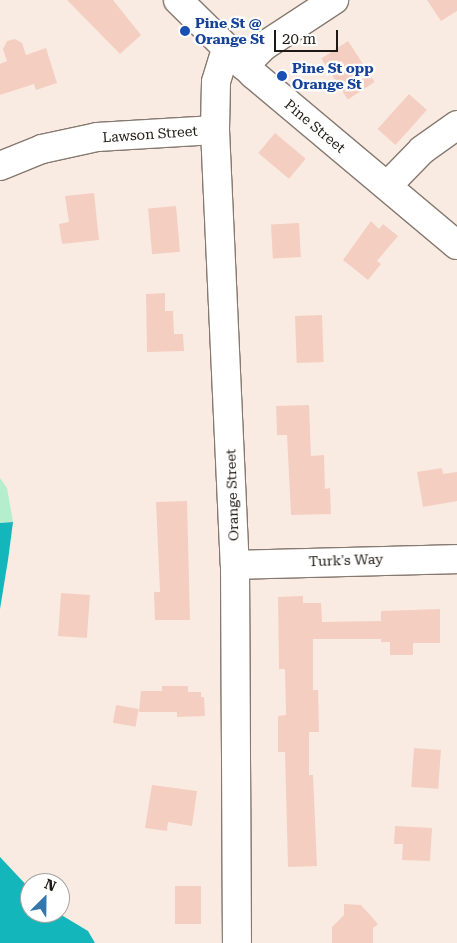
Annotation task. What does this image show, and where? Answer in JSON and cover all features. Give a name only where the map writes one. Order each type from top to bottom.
[{"type":"street","name":"Pine Street","points":[[178,0],[235,57],[457,245]]},
{"type":"street","points":[[235,57],[264,46],[334,0]]},
{"type":"street","name":"Orange Street","points":[[235,57],[216,82],[215,130],[235,564],[238,943]]},
{"type":"street","points":[[387,186],[422,150],[457,125]]},
{"type":"street","name":"Lawson Street","points":[[0,166],[42,148],[97,137],[215,130]]},
{"type":"street","name":"Turk's Way","points":[[235,564],[457,559]]},
{"type":"green space","points":[[0,478],[7,488],[13,522],[0,523]]},
{"type":"water","points":[[13,522],[8,560],[0,609],[0,523]]},
{"type":"water","points":[[0,857],[20,878],[20,923],[70,923],[70,920],[88,931],[95,943],[0,943]]},
{"type":"building","points":[[67,0],[113,0],[141,35],[120,54]]},
{"type":"building","points":[[427,0],[457,0],[457,11],[441,21]]},
{"type":"building","points":[[15,39],[22,43],[26,55],[46,48],[57,83],[36,90],[34,84],[0,95],[0,64],[7,61],[3,49],[7,41]]},
{"type":"building","points":[[348,41],[375,82],[348,100],[321,58]]},
{"type":"building","points":[[409,94],[427,110],[395,145],[378,129]]},
{"type":"building","points":[[275,133],[306,159],[289,179],[258,153]]},
{"type":"building","points":[[94,193],[99,240],[62,244],[59,224],[69,222],[65,196]]},
{"type":"building","points":[[176,206],[180,252],[152,254],[148,208]]},
{"type":"building","points":[[371,221],[379,229],[383,224],[398,236],[377,261],[381,264],[368,280],[343,260]]},
{"type":"building","points":[[299,223],[301,257],[273,258],[271,224]]},
{"type":"building","points":[[165,293],[165,311],[173,311],[174,334],[183,334],[184,351],[147,352],[146,294]]},
{"type":"building","points":[[322,315],[324,362],[297,363],[295,316]]},
{"type":"building","points":[[309,405],[311,456],[324,455],[325,489],[330,488],[331,514],[291,515],[287,435],[277,435],[276,406]]},
{"type":"building","points":[[442,468],[443,474],[457,472],[457,501],[423,507],[417,472]]},
{"type":"building","points":[[187,501],[190,620],[155,620],[154,592],[160,592],[156,502]]},
{"type":"building","points":[[61,593],[90,595],[87,638],[58,636]]},
{"type":"building","points":[[303,596],[303,603],[321,603],[322,622],[381,621],[381,611],[440,609],[440,643],[413,643],[413,655],[390,655],[390,642],[381,642],[381,639],[313,639],[313,690],[318,690],[319,732],[309,732],[309,775],[313,775],[317,866],[288,867],[285,752],[278,752],[278,716],[286,715],[285,669],[279,669],[278,597]]},
{"type":"building","points":[[162,686],[188,686],[188,692],[201,692],[201,697],[204,697],[205,716],[177,717],[177,712],[139,712],[141,691],[162,691]]},
{"type":"building","points":[[116,705],[139,709],[136,727],[113,723]]},
{"type":"building","points":[[414,748],[441,750],[438,789],[411,787]]},
{"type":"building","points":[[152,785],[197,791],[192,826],[168,822],[167,831],[145,828]]},
{"type":"building","points":[[395,826],[432,828],[430,861],[402,860],[403,844],[394,844]]},
{"type":"building","points":[[175,886],[201,886],[201,924],[175,924]]},
{"type":"building","points":[[344,904],[361,905],[378,924],[373,928],[373,943],[332,943],[332,927],[344,915]]},
{"type":"place","name":"Pine St @ Orange St","points":[[185,31]]},
{"type":"place","name":"Pine St opp Orange St","points":[[282,76]]}]
